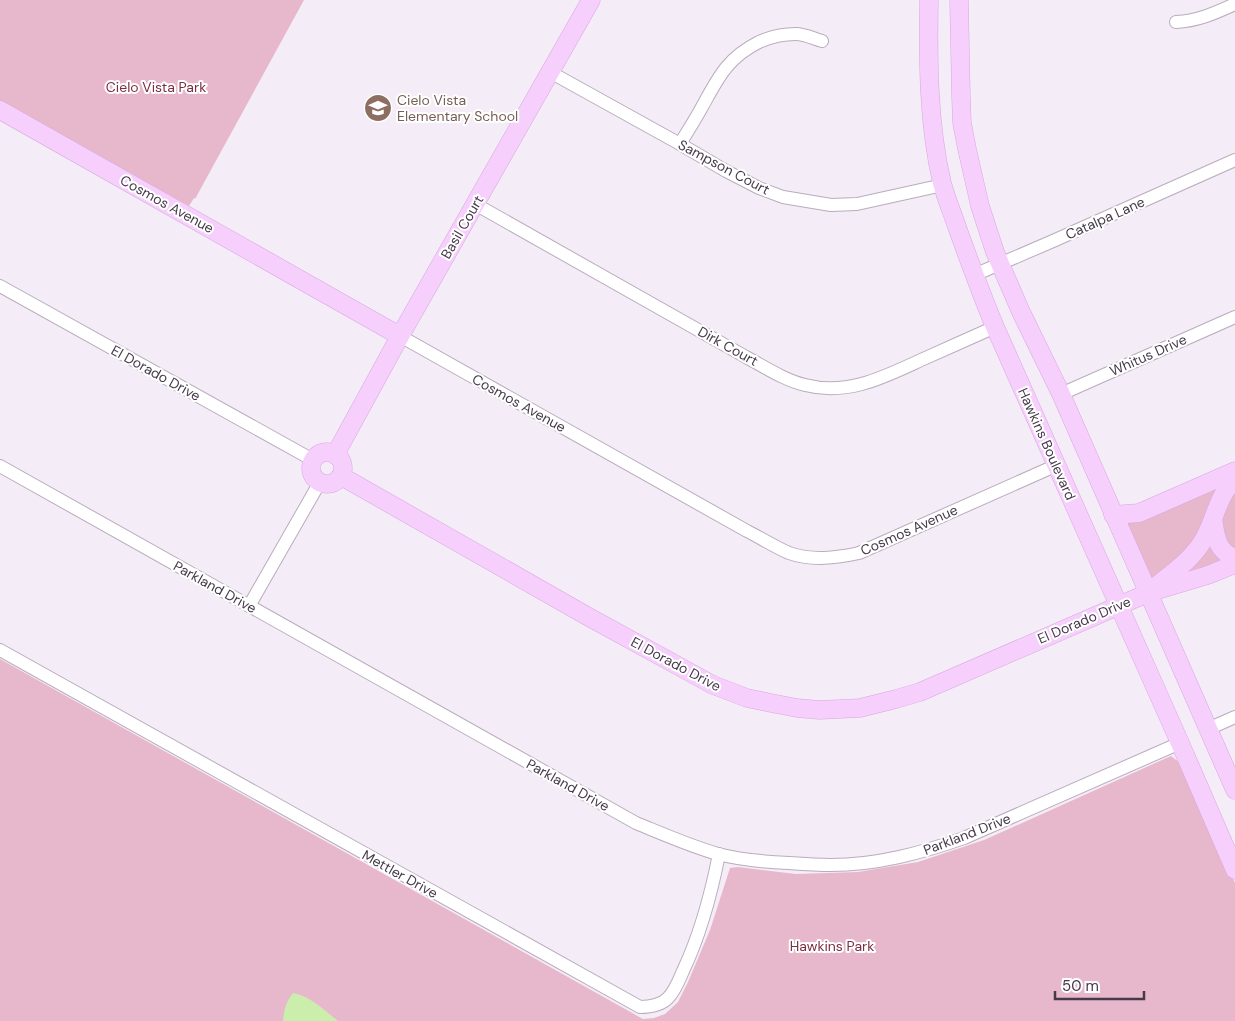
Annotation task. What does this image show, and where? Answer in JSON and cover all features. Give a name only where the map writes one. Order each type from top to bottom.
[{"type":"main road","name":"Basil Court","points":[[335,455],[400,336],[591,0]]},
{"type":"main road","name":"Hawkins Boulevard","points":[[929,0],[928,60],[936,155],[943,185],[974,275],[995,327],[1235,870]]},
{"type":"main road","points":[[959,0],[962,123],[980,206],[1000,263],[1029,330],[1061,394],[1235,790]]},
{"type":"main road","name":"Cosmos Avenue","points":[[0,110],[400,336]]},
{"type":"main road","points":[[329,452],[335,455],[342,464],[341,476],[332,483],[326,484],[314,478],[311,473],[311,466],[317,455],[329,452]]},
{"type":"main road","points":[[1113,515],[1139,512],[1235,471]]},
{"type":"main road","name":"El Dorado Drive","points":[[341,476],[587,616],[713,685],[747,698],[797,708],[820,710],[860,708],[896,700],[920,692],[1148,593]]},
{"type":"main road","points":[[1148,593],[1189,560],[1203,540],[1225,491],[1235,480]]},
{"type":"main road","points":[[1213,519],[1221,550],[1235,558]]},
{"type":"main road","points":[[1148,593],[1208,575],[1235,564]]},
{"type":"street","points":[[1176,22],[1202,18],[1235,4]]},
{"type":"street","points":[[680,144],[715,81],[737,56],[768,38],[784,35],[798,34],[822,41]]},
{"type":"street","name":"Sampson Court","points":[[550,72],[726,171],[759,188],[783,197],[831,205],[857,204],[943,185]]},
{"type":"street","name":"Catalpa Lane","points":[[974,275],[1235,160]]},
{"type":"street","name":"Dirk Court","points":[[475,204],[746,357],[803,385],[820,388],[838,388],[871,382],[995,327]]},
{"type":"street","name":"El Dorado Drive","points":[[0,286],[313,460]]},
{"type":"street","name":"Whitus Drive","points":[[1061,394],[1235,316]]},
{"type":"street","name":"Cosmos Avenue","points":[[400,336],[747,531],[799,556],[837,558],[859,553],[1057,465]]},
{"type":"street","name":"Parkland Drive","points":[[0,466],[636,823],[719,854],[764,862],[832,865],[902,857],[964,838],[1180,743]]},
{"type":"street","points":[[249,606],[320,482]]},
{"type":"street","name":"Mettler Drive","points":[[0,650],[640,1007],[647,1007],[662,1002],[668,998],[676,986],[704,919],[719,854]]},
{"type":"street","points":[[1208,729],[1235,717]]},
{"type":"green space","name":"Cielo Vista Park","points":[[0,0],[304,0],[195,199],[189,206],[0,102]]},
{"type":"green space","points":[[1235,474],[1235,556],[1156,589],[1126,522]]},
{"type":"green space","name":"Hawkins Park","points":[[0,659],[643,1019],[665,1014],[678,1002],[710,930],[730,868],[738,867],[796,874],[858,872],[918,862],[984,840],[1171,756],[1184,766],[1235,883],[1235,1021],[0,1021]]},
{"type":"shaded area","points":[[293,993],[311,1000],[338,1021],[283,1021],[286,1006]]},
{"type":"place","name":"Cielo Vista Elementary School","points":[[378,108]]}]
